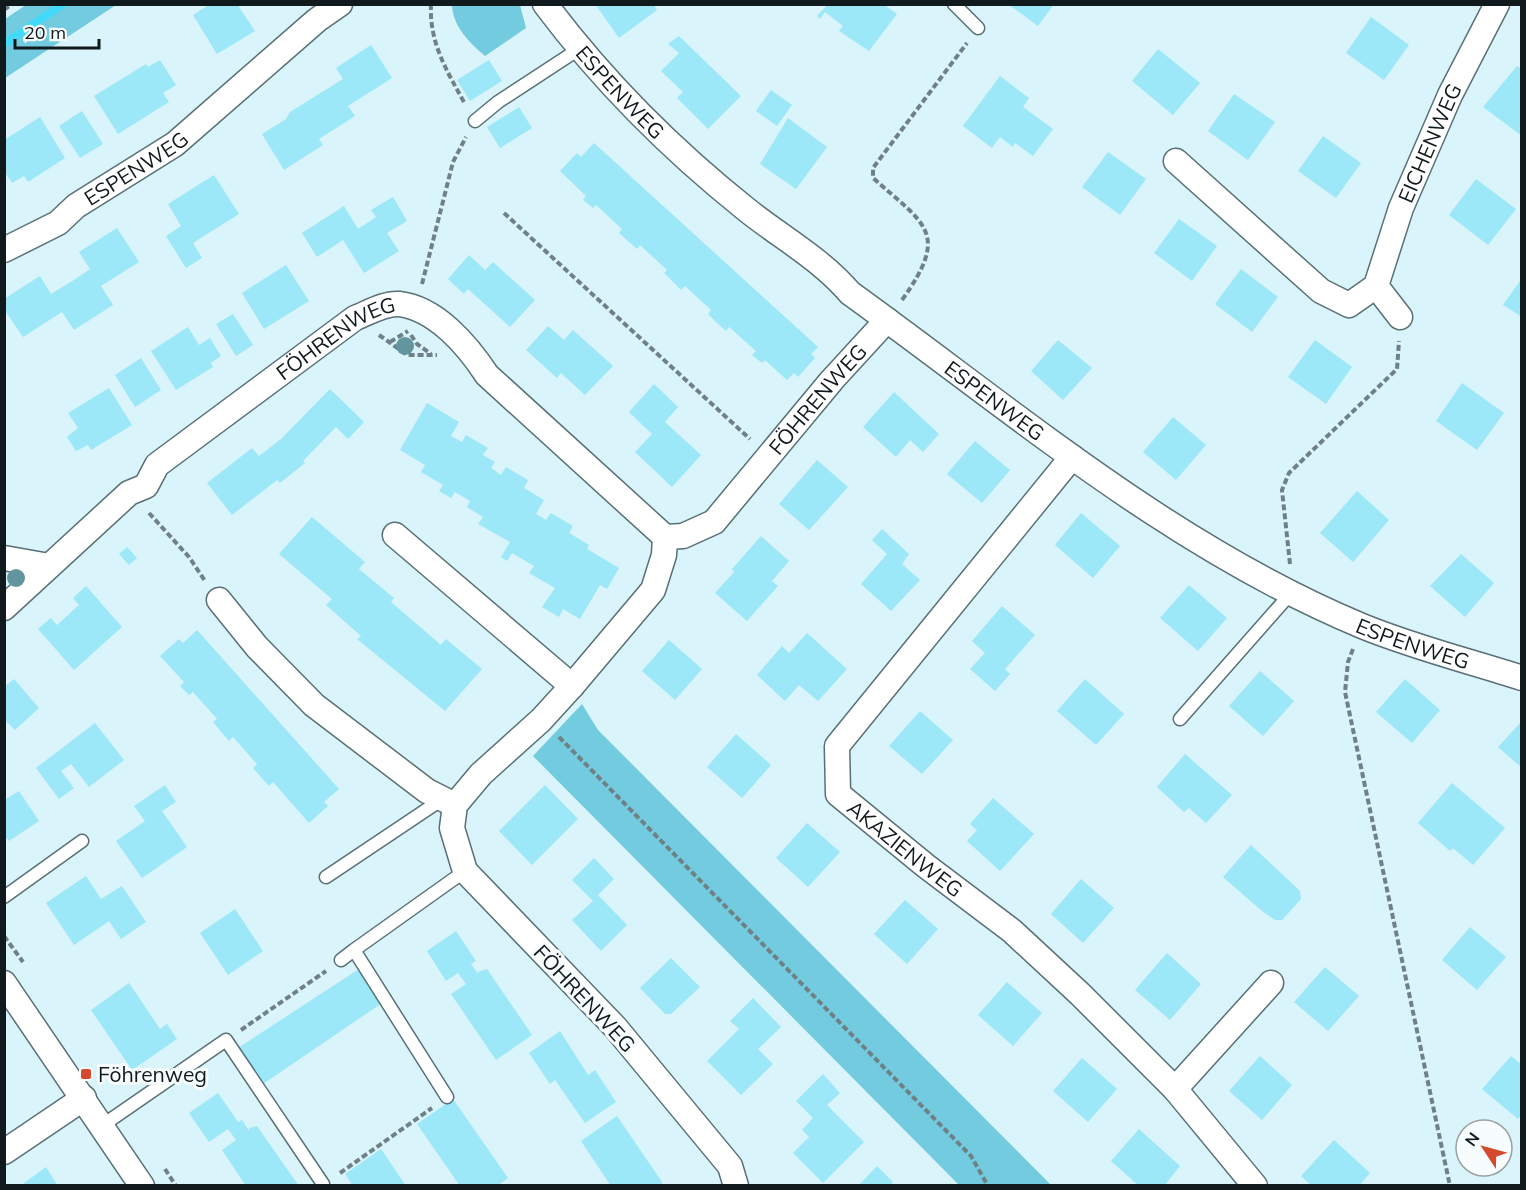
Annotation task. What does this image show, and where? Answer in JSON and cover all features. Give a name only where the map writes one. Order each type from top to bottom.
[{"type":"street","name":"ESPENWEG","points":[[4,250],[58,223],[76,206],[175,144],[317,20],[340,4]]},
{"type":"street","name":"ESPENWEG","points":[[545,4],[579,49],[663,135],[747,210],[832,272],[850,293],[1072,458],[1174,528],[1292,592],[1363,626],[1521,678]]},
{"type":"street","name":"EICHENWEG","points":[[1376,286],[1401,208],[1450,95],[1497,4]]},
{"type":"street","points":[[1176,161],[1321,291],[1349,305],[1376,286],[1400,317]]},
{"type":"street","name":"FÖHRENWEG","points":[[5,601],[48,566],[129,493],[146,486],[157,465],[355,318],[377,308],[397,304],[412,318],[433,317],[473,354],[486,375],[665,537],[683,536],[714,522],[768,456],[887,320]]},
{"type":"street","name":"AKAZIENWEG","points":[[1072,458],[837,746],[838,794],[926,866],[1012,931],[1080,993],[1175,1089],[1255,1185]]},
{"type":"street","points":[[395,535],[572,686]]},
{"type":"street","points":[[219,600],[257,647],[314,705],[374,752],[448,802],[541,720],[653,590],[664,555],[665,537]]},
{"type":"street","points":[[4,558],[48,566]]},
{"type":"street","name":"FÖHRENWEG","points":[[448,802],[452,828],[465,871],[615,1027],[730,1166],[736,1185]]},
{"type":"street","points":[[4,982],[142,1185]]},
{"type":"street","points":[[1175,1089],[1271,983]]},
{"type":"street","points":[[4,1152],[84,1098]]},
{"type":"lane","points":[[954,4],[978,28]]},
{"type":"lane","points":[[475,121],[498,102],[579,49]]},
{"type":"lane","points":[[1180,719],[1292,592]]},
{"type":"lane","points":[[326,877],[448,802]]},
{"type":"lane","points":[[4,897],[82,842]]},
{"type":"lane","points":[[341,960],[465,871]]},
{"type":"lane","points":[[354,950],[447,1097]]},
{"type":"lane","points":[[103,1125],[226,1040],[323,1184]]},
{"type":"path","points":[[4,10],[12,4]]},
{"type":"path","points":[[412,318],[417,344],[432,355],[407,355],[390,342],[404,336],[412,318],[453,162],[475,121],[436,51],[430,27],[431,4]]},
{"type":"path","points":[[887,320],[920,275],[928,256],[929,239],[921,220],[873,178],[873,168],[978,28]]},
{"type":"path","points":[[504,213],[768,456]]},
{"type":"path","points":[[1292,592],[1282,490],[1289,473],[1397,369],[1400,317]]},
{"type":"path","points":[[129,493],[189,557],[219,600]]},
{"type":"path","points":[[1363,626],[1348,662],[1345,692],[1450,1185]]},
{"type":"path","points":[[541,720],[971,1156],[988,1185]]},
{"type":"path","points":[[226,1040],[341,960]]},
{"type":"path","points":[[323,1184],[447,1097]]},
{"type":"shaded area","points":[[26,5],[116,5],[5,78],[5,19]]},
{"type":"shaded area","points":[[452,5],[520,5],[526,28],[485,56],[468,40],[459,27]]},
{"type":"shaded area","points":[[582,704],[598,730],[1051,1185],[959,1185],[533,756]]},
{"type":"building","points":[[210,4],[237,4],[255,31],[217,54],[193,15]]},
{"type":"building","points":[[595,4],[653,4],[657,10],[619,38]]},
{"type":"building","points":[[828,4],[883,4],[897,14],[869,51],[839,31],[843,26],[825,12],[820,19],[817,16]]},
{"type":"building","points":[[1008,4],[1054,4],[1038,26]]},
{"type":"building","points":[[1371,17],[1409,45],[1384,80],[1346,53]]},
{"type":"building","points":[[679,36],[741,96],[708,129],[677,98],[683,92],[661,71],[679,53],[668,44]]},
{"type":"building","points":[[371,45],[392,78],[348,106],[355,116],[319,139],[323,145],[284,170],[262,134],[286,119],[290,112],[343,79],[336,68]]},
{"type":"building","points":[[1158,49],[1200,83],[1173,115],[1132,81]]},
{"type":"building","points":[[160,60],[176,85],[163,93],[169,102],[118,134],[94,96],[146,64],[148,67]]},
{"type":"building","points":[[489,60],[502,81],[470,101],[457,80]]},
{"type":"building","points":[[1517,66],[1522,69],[1522,136],[1483,107]]},
{"type":"building","points":[[1000,76],[1029,98],[1023,107],[1053,129],[1033,156],[1015,143],[1013,147],[1000,137],[992,148],[963,126]]},
{"type":"building","points":[[771,90],[792,105],[777,126],[756,111]]},
{"type":"building","points":[[1234,94],[1275,122],[1248,160],[1208,131]]},
{"type":"building","points":[[519,107],[532,128],[500,148],[487,127]]},
{"type":"building","points":[[82,111],[103,144],[80,158],[59,126]]},
{"type":"building","points":[[40,117],[65,158],[28,182],[24,176],[12,183],[4,171],[4,140]]},
{"type":"building","points":[[788,118],[827,147],[796,189],[760,164]]},
{"type":"building","points":[[1323,136],[1361,163],[1336,198],[1298,171]]},
{"type":"building","points":[[594,143],[818,347],[811,354],[815,358],[798,377],[794,373],[787,380],[765,360],[762,363],[752,355],[756,351],[729,327],[726,331],[717,323],[708,314],[711,310],[685,286],[681,290],[664,273],[667,270],[640,245],[637,249],[619,233],[622,229],[596,205],[593,208],[583,200],[586,196],[560,171],[577,153],[581,157]]},
{"type":"building","points":[[1108,152],[1146,179],[1120,215],[1082,187]]},
{"type":"building","points":[[214,175],[239,214],[193,243],[202,258],[186,268],[166,236],[181,226],[168,204]]},
{"type":"building","points":[[1476,179],[1516,209],[1488,245],[1449,215]]},
{"type":"building","points":[[393,197],[407,221],[387,233],[399,251],[364,273],[343,240],[317,257],[302,233],[344,206],[358,229],[376,217],[371,210]]},
{"type":"building","points":[[1179,219],[1217,246],[1192,281],[1154,253]]},
{"type":"building","points":[[117,228],[139,262],[101,286],[113,305],[74,330],[62,312],[23,337],[4,309],[4,299],[40,276],[51,294],[74,280],[90,269],[79,252]]},
{"type":"building","points":[[469,255],[485,270],[493,262],[535,300],[510,327],[468,289],[464,294],[448,279]]},
{"type":"building","points":[[286,265],[309,301],[264,329],[242,293]]},
{"type":"building","points":[[1241,269],[1278,297],[1252,332],[1215,304]]},
{"type":"building","points":[[1522,278],[1522,317],[1503,305]]},
{"type":"building","points":[[233,314],[253,345],[236,356],[216,324]]},
{"type":"building","points":[[548,326],[564,340],[573,330],[613,366],[585,395],[561,373],[557,378],[526,350]]},
{"type":"building","points":[[188,327],[199,345],[210,338],[221,356],[211,363],[213,367],[176,390],[151,351]]},
{"type":"building","points":[[1058,340],[1092,368],[1063,400],[1031,371]]},
{"type":"building","points":[[1315,340],[1352,367],[1326,404],[1288,377]]},
{"type":"building","points":[[141,358],[161,390],[135,407],[115,375]]},
{"type":"building","points":[[1462,383],[1504,413],[1477,450],[1436,421]]},
{"type":"building","points":[[654,384],[678,407],[665,422],[701,455],[672,487],[635,452],[652,434],[629,412]]},
{"type":"building","points":[[109,388],[132,425],[91,450],[88,445],[76,451],[67,437],[78,428],[68,413]]},
{"type":"building","points":[[330,389],[364,422],[348,439],[336,427],[303,461],[305,463],[280,483],[277,480],[232,515],[207,483],[252,448],[259,456],[281,439]]},
{"type":"building","points":[[894,392],[939,434],[923,452],[910,440],[896,457],[863,427]]},
{"type":"building","points":[[427,403],[459,422],[451,436],[462,442],[466,435],[488,448],[483,455],[495,462],[491,468],[501,475],[506,467],[528,480],[524,488],[544,500],[536,514],[546,520],[551,513],[573,526],[569,533],[589,545],[587,549],[619,568],[607,589],[600,585],[580,619],[563,609],[559,617],[542,607],[555,588],[529,573],[534,566],[512,553],[507,561],[501,557],[510,542],[478,524],[483,517],[467,507],[470,501],[455,492],[451,498],[439,491],[443,485],[421,472],[425,465],[400,450]]},
{"type":"building","points":[[1173,417],[1206,445],[1176,480],[1143,452]]},
{"type":"building","points":[[975,441],[1010,470],[982,503],[947,474]]},
{"type":"building","points":[[817,460],[848,487],[809,530],[779,504]]},
{"type":"building","points":[[1357,491],[1389,520],[1353,562],[1320,533]]},
{"type":"building","points":[[1081,513],[1120,546],[1093,578],[1055,545]]},
{"type":"building","points":[[312,517],[365,562],[359,569],[394,598],[391,602],[441,645],[446,639],[482,669],[445,711],[357,639],[361,636],[326,605],[332,599],[279,554]]},
{"type":"building","points":[[882,529],[909,554],[902,564],[920,580],[891,611],[861,584],[887,554],[872,540]]},
{"type":"building","points":[[761,536],[789,561],[772,581],[778,586],[747,621],[715,593],[734,572],[732,569]]},
{"type":"building","points":[[127,547],[137,558],[129,565],[119,554]]},
{"type":"building","points":[[1461,554],[1494,583],[1465,617],[1430,586]]},
{"type":"building","points":[[1189,585],[1227,618],[1198,651],[1160,618]]},
{"type":"building","points":[[86,586],[122,627],[74,670],[38,629],[51,618],[57,625],[79,605],[73,598]]},
{"type":"building","points":[[1002,606],[1035,635],[1005,669],[1010,674],[995,691],[970,669],[985,653],[972,641]]},
{"type":"building","points":[[197,630],[339,789],[324,802],[328,806],[309,823],[273,782],[269,786],[253,768],[257,764],[233,737],[229,741],[213,722],[217,719],[193,692],[189,695],[180,686],[184,682],[160,656],[179,639],[183,643]]},
{"type":"building","points":[[807,633],[847,669],[818,701],[799,685],[785,701],[757,675],[782,646],[789,653]]},
{"type":"building","points":[[669,640],[702,669],[675,700],[642,671]]},
{"type":"building","points":[[1260,671],[1294,701],[1263,736],[1229,706]]},
{"type":"building","points":[[14,679],[39,708],[15,730],[4,719],[4,687]]},
{"type":"building","points":[[1085,679],[1124,714],[1096,745],[1057,711]]},
{"type":"building","points":[[1405,679],[1440,710],[1412,743],[1376,712]]},
{"type":"building","points":[[920,711],[953,740],[922,774],[889,746]]},
{"type":"building","points":[[1522,721],[1522,768],[1498,747]]},
{"type":"building","points":[[95,723],[124,760],[89,787],[71,764],[61,771],[74,788],[59,799],[36,768]]},
{"type":"building","points":[[736,734],[771,765],[742,798],[707,767]]},
{"type":"building","points":[[1185,754],[1232,795],[1206,823],[1189,808],[1184,812],[1157,787]]},
{"type":"building","points":[[1452,783],[1505,828],[1473,865],[1453,848],[1450,851],[1418,823]]},
{"type":"building","points":[[165,785],[176,802],[162,811],[187,847],[142,878],[116,841],[145,821],[134,806]]},
{"type":"building","points":[[545,785],[578,819],[532,865],[499,831]]},
{"type":"building","points":[[19,791],[39,821],[9,841],[4,835],[4,800]]},
{"type":"building","points":[[993,798],[1034,834],[1000,871],[967,841],[977,830],[970,824]]},
{"type":"building","points":[[807,823],[840,852],[808,887],[776,858]]},
{"type":"building","points":[[1251,845],[1300,891],[1301,899],[1282,920],[1275,920],[1262,911],[1223,877]]},
{"type":"building","points":[[594,858],[614,879],[598,895],[627,925],[601,951],[572,920],[593,901],[572,880]]},
{"type":"building","points":[[86,876],[101,899],[122,886],[146,922],[121,939],[109,921],[74,945],[46,903]]},
{"type":"building","points":[[1081,879],[1114,908],[1083,943],[1051,914]]},
{"type":"building","points":[[905,900],[938,929],[907,964],[874,934]]},
{"type":"building","points":[[235,909],[263,951],[228,975],[200,933]]},
{"type":"building","points":[[1470,927],[1506,957],[1477,990],[1442,960]]},
{"type":"building","points":[[456,931],[476,961],[471,964],[479,975],[478,972],[487,969],[532,1035],[496,1060],[451,994],[466,984],[458,973],[446,981],[427,951]]},
{"type":"building","points":[[1167,953],[1201,984],[1170,1020],[1135,990]]},
{"type":"building","points":[[671,958],[700,987],[671,1014],[665,1014],[640,988]]},
{"type":"building","points":[[1325,967],[1359,996],[1328,1031],[1294,1002]]},
{"type":"building","points":[[359,969],[382,1003],[263,1084],[238,1048]]},
{"type":"building","points":[[1007,982],[1042,1013],[1013,1046],[978,1015]]},
{"type":"building","points":[[129,983],[160,1029],[167,1024],[177,1039],[132,1070],[91,1010]]},
{"type":"building","points":[[753,998],[781,1027],[758,1049],[773,1064],[741,1095],[707,1061],[739,1029],[730,1021]]},
{"type":"building","points":[[560,1031],[588,1075],[595,1070],[616,1102],[585,1123],[555,1080],[550,1084],[529,1053]]},
{"type":"building","points":[[1260,1056],[1292,1085],[1262,1120],[1229,1091]]},
{"type":"building","points":[[1511,1056],[1522,1065],[1522,1114],[1518,1119],[1482,1089]]},
{"type":"building","points":[[1082,1058],[1117,1089],[1088,1122],[1053,1091]]},
{"type":"building","points":[[823,1074],[840,1093],[827,1105],[864,1142],[823,1183],[793,1153],[809,1137],[802,1130],[813,1118],[796,1101]]},
{"type":"building","points":[[218,1093],[238,1122],[242,1120],[249,1131],[249,1128],[257,1126],[299,1186],[246,1186],[222,1150],[236,1140],[228,1129],[209,1142],[189,1113]]},
{"type":"building","points":[[453,1099],[508,1178],[497,1186],[460,1186],[417,1124]]},
{"type":"building","points":[[617,1116],[662,1182],[661,1186],[611,1186],[581,1141]]},
{"type":"building","points":[[1139,1129],[1180,1166],[1164,1186],[1139,1186],[1111,1161]]},
{"type":"building","points":[[1334,1140],[1370,1173],[1359,1186],[1312,1186],[1301,1176]]},
{"type":"building","points":[[381,1149],[406,1186],[353,1186],[345,1174]]},
{"type":"building","points":[[877,1166],[893,1182],[890,1186],[858,1186]]},
{"type":"building","points":[[46,1167],[58,1186],[20,1186]]},
{"type":"waterway","points":[[4,44],[63,4]]},
{"type":"place","name":"Föhrenweg","points":[[86,1074]]}]
